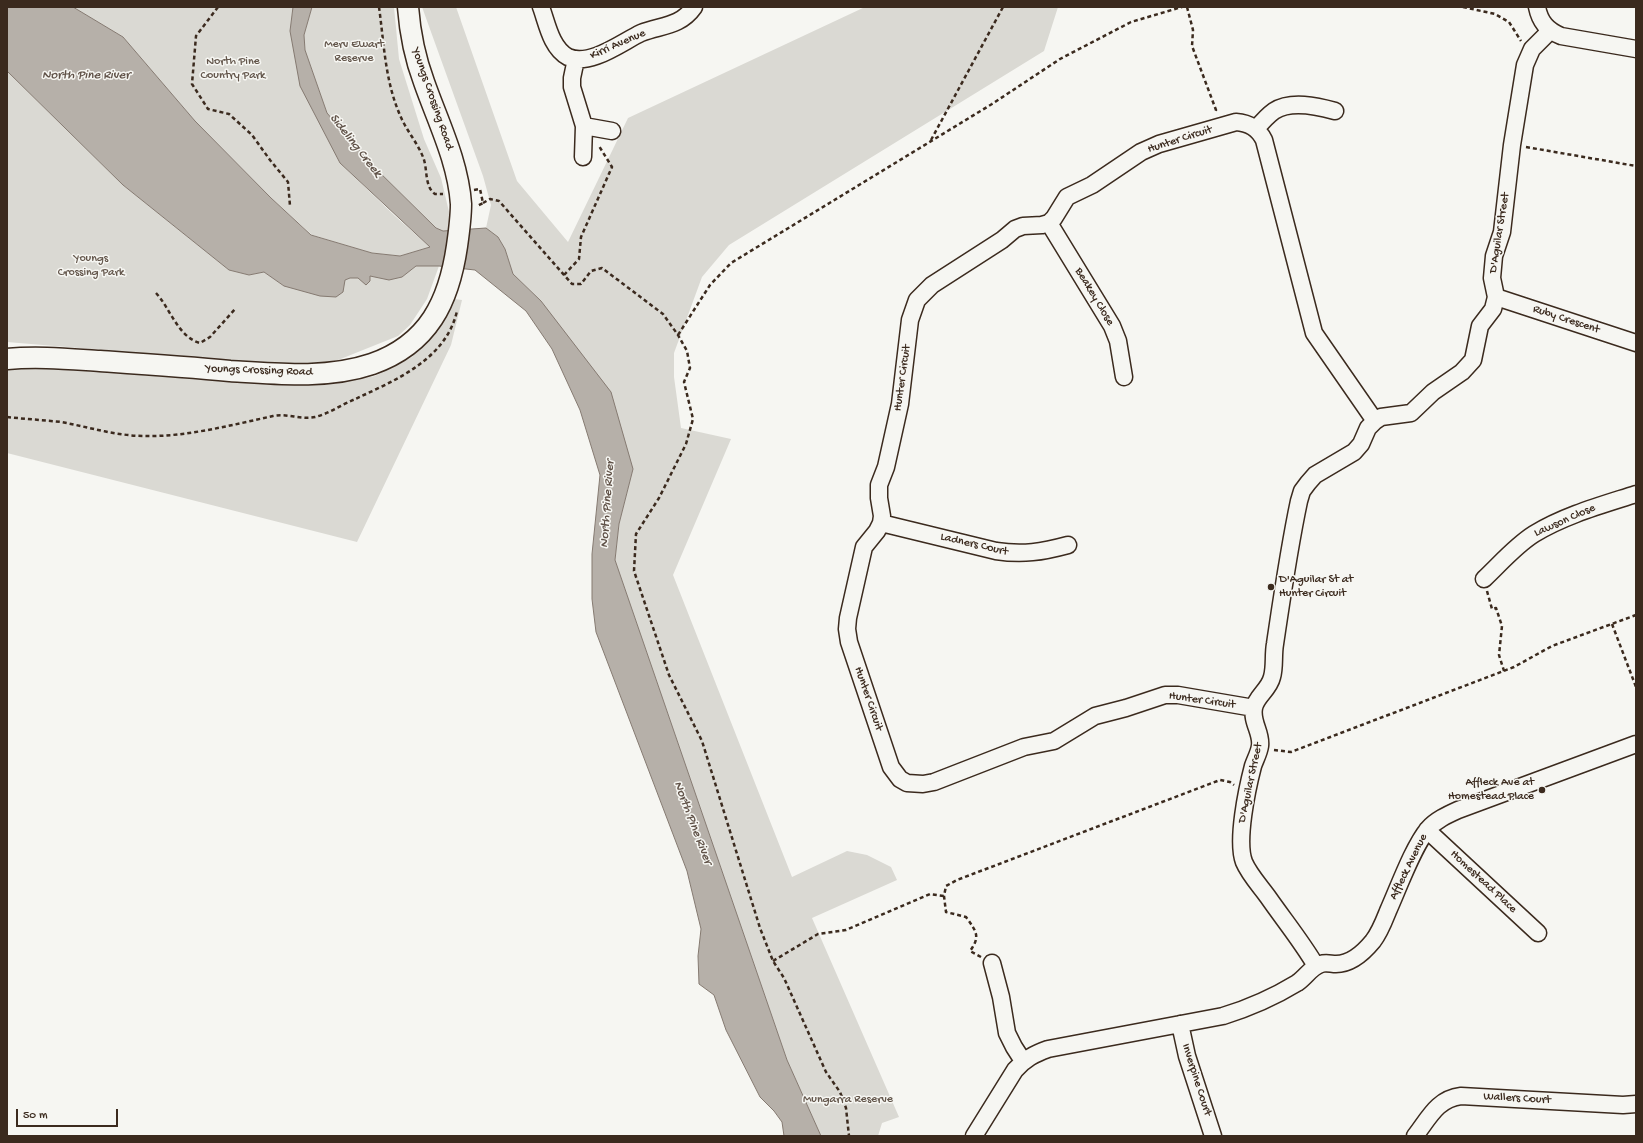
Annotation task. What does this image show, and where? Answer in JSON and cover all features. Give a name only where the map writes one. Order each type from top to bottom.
[{"type":"main road","name":"Youngs Crossing Road","points":[[7,359],[68,359],[278,374],[309,374],[340,371],[372,364],[400,351],[412,343],[428,326],[447,292],[453,270],[459,225],[460,198],[455,167],[415,54],[409,26],[408,7]]},
{"type":"street","name":"Kirri Avenue","points":[[541,7],[553,40],[560,50],[568,57],[576,59],[587,59],[598,56],[641,33],[676,23],[685,17],[694,7]]},
{"type":"street","points":[[1537,7],[1543,23],[1550,31],[1568,38],[1636,49]]},
{"type":"street","name":"D'Aguilar Street","points":[[1496,297],[1492,278],[1494,256],[1502,232],[1512,145],[1525,65],[1532,50],[1550,31]]},
{"type":"street","points":[[576,59],[572,78],[572,87],[584,126],[582,157]]},
{"type":"street","points":[[1335,112],[1316,106],[1302,105],[1284,107],[1275,110],[1256,129],[1264,140],[1314,333],[1375,421]]},
{"type":"street","name":"Hunter Circuit","points":[[1254,708],[1178,695],[1165,695],[1126,708],[1094,716],[1054,741],[1024,747],[934,782],[915,784],[907,783],[900,779],[891,767],[849,642],[847,629],[848,618],[864,547],[878,531],[881,523],[882,516],[879,498],[879,485],[886,466],[900,404],[910,320],[917,300],[932,284],[1002,240],[1014,229],[1024,226],[1049,223],[1054,218],[1067,197],[1092,185],[1141,152],[1159,144],[1236,122],[1244,123],[1256,129]]},
{"type":"street","points":[[584,126],[612,131]]},
{"type":"street","name":"Beakey Close","points":[[1049,223],[1112,326],[1118,341],[1124,377]]},
{"type":"street","points":[[1254,708],[1272,678],[1274,647],[1296,516],[1302,491],[1315,475],[1354,452],[1361,444],[1368,428],[1375,421],[1381,417],[1411,413],[1433,392],[1468,367],[1473,360],[1480,326],[1493,309],[1496,297]]},
{"type":"street","name":"Ruby Crescent","points":[[1496,297],[1636,343]]},
{"type":"street","name":"Lawson Close","points":[[1484,579],[1514,549],[1534,534],[1582,512],[1636,494]]},
{"type":"street","name":"Ladners Court","points":[[881,523],[996,551],[1012,553],[1029,554],[1068,545]]},
{"type":"street","name":"D'Aguilar Street","points":[[1254,708],[1253,715],[1260,738],[1260,747],[1253,767],[1248,790],[1240,834],[1240,847],[1244,862],[1250,873],[1316,966]]},
{"type":"street","name":"Affleck Avenue","points":[[1316,966],[1322,963],[1341,964],[1353,960],[1373,941],[1380,929],[1412,856],[1427,830],[1445,815],[1636,744]]},
{"type":"street","name":"Homestead Place","points":[[1427,830],[1538,934]]},
{"type":"street","points":[[992,963],[1001,997],[1007,1033],[1023,1061]]},
{"type":"street","points":[[974,1136],[1008,1079],[1023,1061],[1034,1054],[1048,1049],[1223,1016],[1247,1008],[1299,981],[1316,966]]},
{"type":"street","name":"Inverpine Court","points":[[1180,1024],[1187,1056],[1213,1136]]},
{"type":"street","name":"Wallers Court","points":[[1415,1136],[1436,1108],[1442,1102],[1451,1097],[1461,1096],[1623,1105],[1636,1104]]},
{"type":"path","points":[[218,7],[196,36],[192,84],[208,109],[229,114],[252,135],[288,182],[290,206]]},
{"type":"path","points":[[379,7],[390,84],[399,114],[424,158],[429,188],[435,194],[450,193]]},
{"type":"path","points":[[931,140],[1003,7]]},
{"type":"path","points":[[678,335],[710,285],[731,263],[992,104],[1060,59],[1132,22],[1182,7]]},
{"type":"path","points":[[1187,7],[1192,30],[1192,46],[1216,110],[1214,120],[1216,128]]},
{"type":"path","points":[[1463,7],[1495,14],[1509,22],[1520,40],[1532,50]]},
{"type":"path","points":[[564,275],[579,259],[581,237],[612,167],[584,126]]},
{"type":"path","points":[[1512,145],[1636,166]]},
{"type":"path","points":[[483,203],[490,199],[499,201],[572,284],[581,284],[591,271],[602,268],[663,314],[678,335],[687,352],[690,368],[684,382],[693,418],[686,444],[659,498],[636,534],[634,571],[669,675],[702,741],[760,928],[773,961],[784,978],[826,1072],[842,1097],[846,1108],[849,1136]]},
{"type":"path","points":[[156,293],[174,320],[188,336],[198,343],[202,343],[210,338],[236,308]]},
{"type":"path","points":[[7,417],[60,422],[124,434],[159,436],[179,434],[279,415],[316,417],[400,378],[426,360],[446,336],[453,322],[457,309]]},
{"type":"path","points":[[1484,579],[1492,609],[1496,608],[1502,626],[1499,655],[1504,671]]},
{"type":"path","points":[[1260,747],[1291,752],[1504,671],[1552,646],[1636,615]]},
{"type":"path","points":[[1612,624],[1636,687]]},
{"type":"path","points":[[992,963],[970,951],[976,943],[975,930],[966,918],[946,912],[944,896],[946,886],[957,880],[1220,780],[1230,782],[1238,788],[1248,790]]},
{"type":"path","points":[[773,961],[818,934],[846,930],[930,894],[944,896]]},
{"type":"green space","name":"North Pine Country Park","points":[[73,7],[293,7],[290,31],[340,163],[395,216],[430,247],[400,256],[372,253],[312,235],[271,198],[195,121],[123,37]]},
{"type":"green space","name":"Merv Ewart Reserve","points":[[312,7],[394,7],[399,59],[424,139],[441,178],[450,216],[450,230],[442,231],[436,228],[370,163],[327,113],[305,50],[304,35]]},
{"type":"green space","name":"Mungarra Reserve","points":[[422,7],[456,7],[517,181],[568,242],[628,118],[865,7],[1058,7],[1044,51],[729,245],[702,277],[674,353],[674,377],[681,428],[731,439],[673,575],[792,877],[847,851],[867,855],[891,867],[897,880],[812,918],[899,1117],[882,1123],[878,1136],[821,1136],[787,1060],[615,560],[619,524],[633,469],[541,301],[513,274],[505,249],[498,237],[486,228],[491,205],[483,176]]},
{"type":"green space","name":"Youngs Crossing Park","points":[[7,71],[123,185],[229,270],[249,275],[264,272],[284,286],[345,280],[359,276],[394,278],[403,276],[417,266],[439,266],[427,299],[410,325],[398,336],[338,360],[317,363],[270,364],[7,342]]},
{"type":"green space","points":[[454,299],[462,300],[451,345],[357,542],[7,453],[7,367],[20,366],[262,384],[334,384],[375,376],[412,357],[438,331]]},
{"type":"water","points":[[7,7],[73,7],[123,37],[195,121],[271,198],[311,235],[372,253],[400,256],[430,247],[340,163],[300,86],[290,31],[293,7],[312,7],[304,35],[305,50],[327,113],[370,163],[436,228],[443,231],[486,228],[498,237],[505,249],[513,274],[541,301],[611,392],[633,469],[619,524],[615,560],[787,1060],[821,1136],[784,1136],[782,1122],[774,1111],[760,1097],[726,1030],[714,995],[699,984],[698,956],[701,929],[687,871],[596,632],[592,599],[592,554],[600,475],[580,410],[552,349],[526,311],[475,270],[439,266],[416,266],[402,277],[389,280],[370,276],[370,281],[366,285],[358,278],[350,278],[345,280],[343,292],[336,297],[320,296],[284,286],[264,272],[249,275],[229,270],[123,185],[7,71]]},
{"type":"place","name":"D'Aguilar St at Hunter Circuit","points":[[1271,587]]},
{"type":"place","name":"Affleck Ave at Homestead Place","points":[[1542,790]]},
{"type":"water label","name":"North Pine River","points":[[86,76]]},
{"type":"water label","name":"Sideling Creek","points":[[355,146]]},
{"type":"water label","name":"North Pine River","points":[[608,504]]},
{"type":"water label","name":"North Pine River","points":[[692,823]]}]
